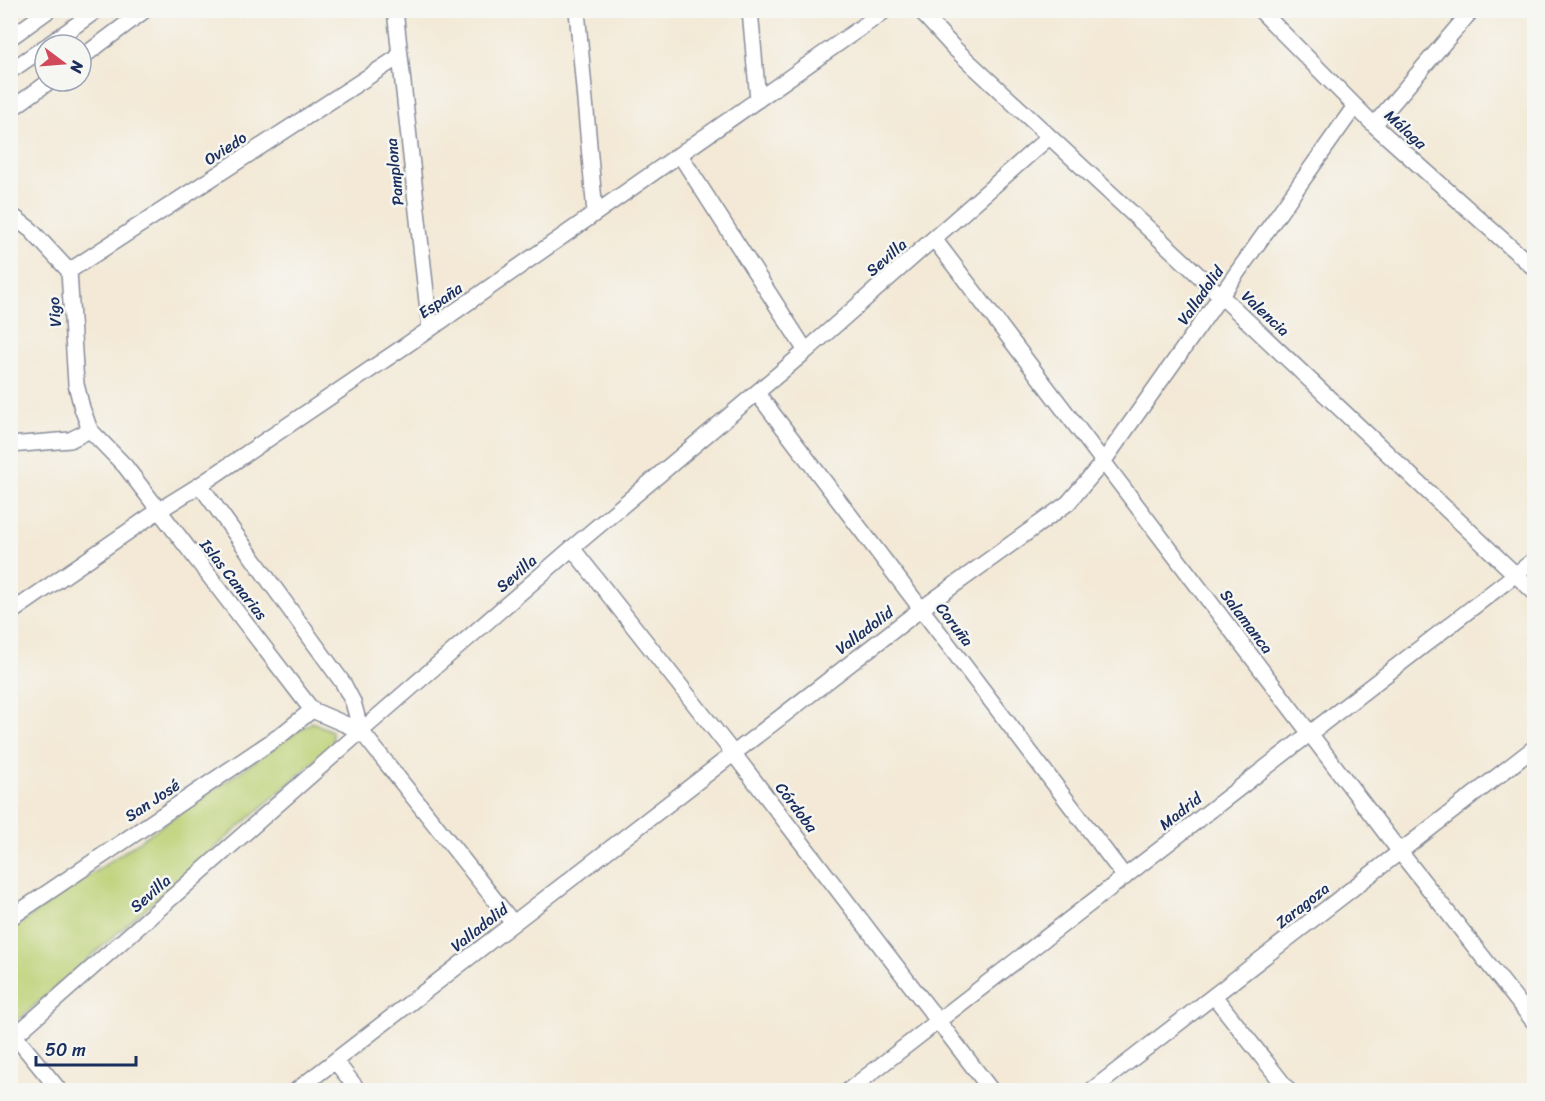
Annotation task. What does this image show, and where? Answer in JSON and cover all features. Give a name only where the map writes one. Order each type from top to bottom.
[{"type":"street","points":[[10,38],[49,10]]},
{"type":"street","points":[[64,33],[97,10]]},
{"type":"street","points":[[93,49],[145,10]]},
{"type":"street","name":"Pamplona","points":[[395,10],[430,329]]},
{"type":"street","points":[[577,10],[596,213]]},
{"type":"street","points":[[750,10],[758,100]]},
{"type":"street","name":"España","points":[[10,613],[159,510],[200,485],[430,329],[886,10]]},
{"type":"street","name":"Málaga","points":[[1260,10],[1374,125],[1534,265]]},
{"type":"street","points":[[1374,125],[1472,10]]},
{"type":"street","name":"Valencia","points":[[927,12],[954,48],[1534,592]]},
{"type":"street","points":[[10,71],[33,55]]},
{"type":"street","name":"Oviedo","points":[[69,271],[400,56]]},
{"type":"street","points":[[10,110],[33,93]]},
{"type":"street","name":"Valladolid","points":[[297,1090],[921,609],[1068,503],[1103,462],[1355,106]]},
{"type":"street","name":"Sevilla","points":[[12,1035],[572,548],[806,351],[1049,137]]},
{"type":"street","points":[[680,155],[806,351]]},
{"type":"street","points":[[10,214],[31,230],[69,271]]},
{"type":"street","name":"Salamanca","points":[[934,239],[1400,852],[1534,1022]]},
{"type":"street","name":"Vigo","points":[[69,271],[76,384],[90,430]]},
{"type":"street","name":"Coruña","points":[[757,393],[1125,877]]},
{"type":"street","points":[[10,445],[70,440],[90,430]]},
{"type":"street","name":"Islas Canarias","points":[[90,430],[125,466],[312,710],[362,731]]},
{"type":"street","name":"Islas Canarias","points":[[200,485],[343,683],[353,702],[362,731],[513,923]]},
{"type":"street","name":"Córdoba","points":[[572,548],[733,753],[991,1090]]},
{"type":"street","name":"Madrid","points":[[849,1090],[1534,560]]},
{"type":"street","name":"San José","points":[[10,918],[281,735],[312,710]]},
{"type":"street","name":"Zaragoza","points":[[1092,1090],[1534,748]]},
{"type":"street","points":[[1214,996],[1288,1090]]},
{"type":"street","points":[[12,1035],[59,1090]]},
{"type":"street","points":[[336,1062],[358,1090]]},
{"type":"green space","points":[[312,722],[332,731],[333,745],[11,1026],[11,930]]}]
